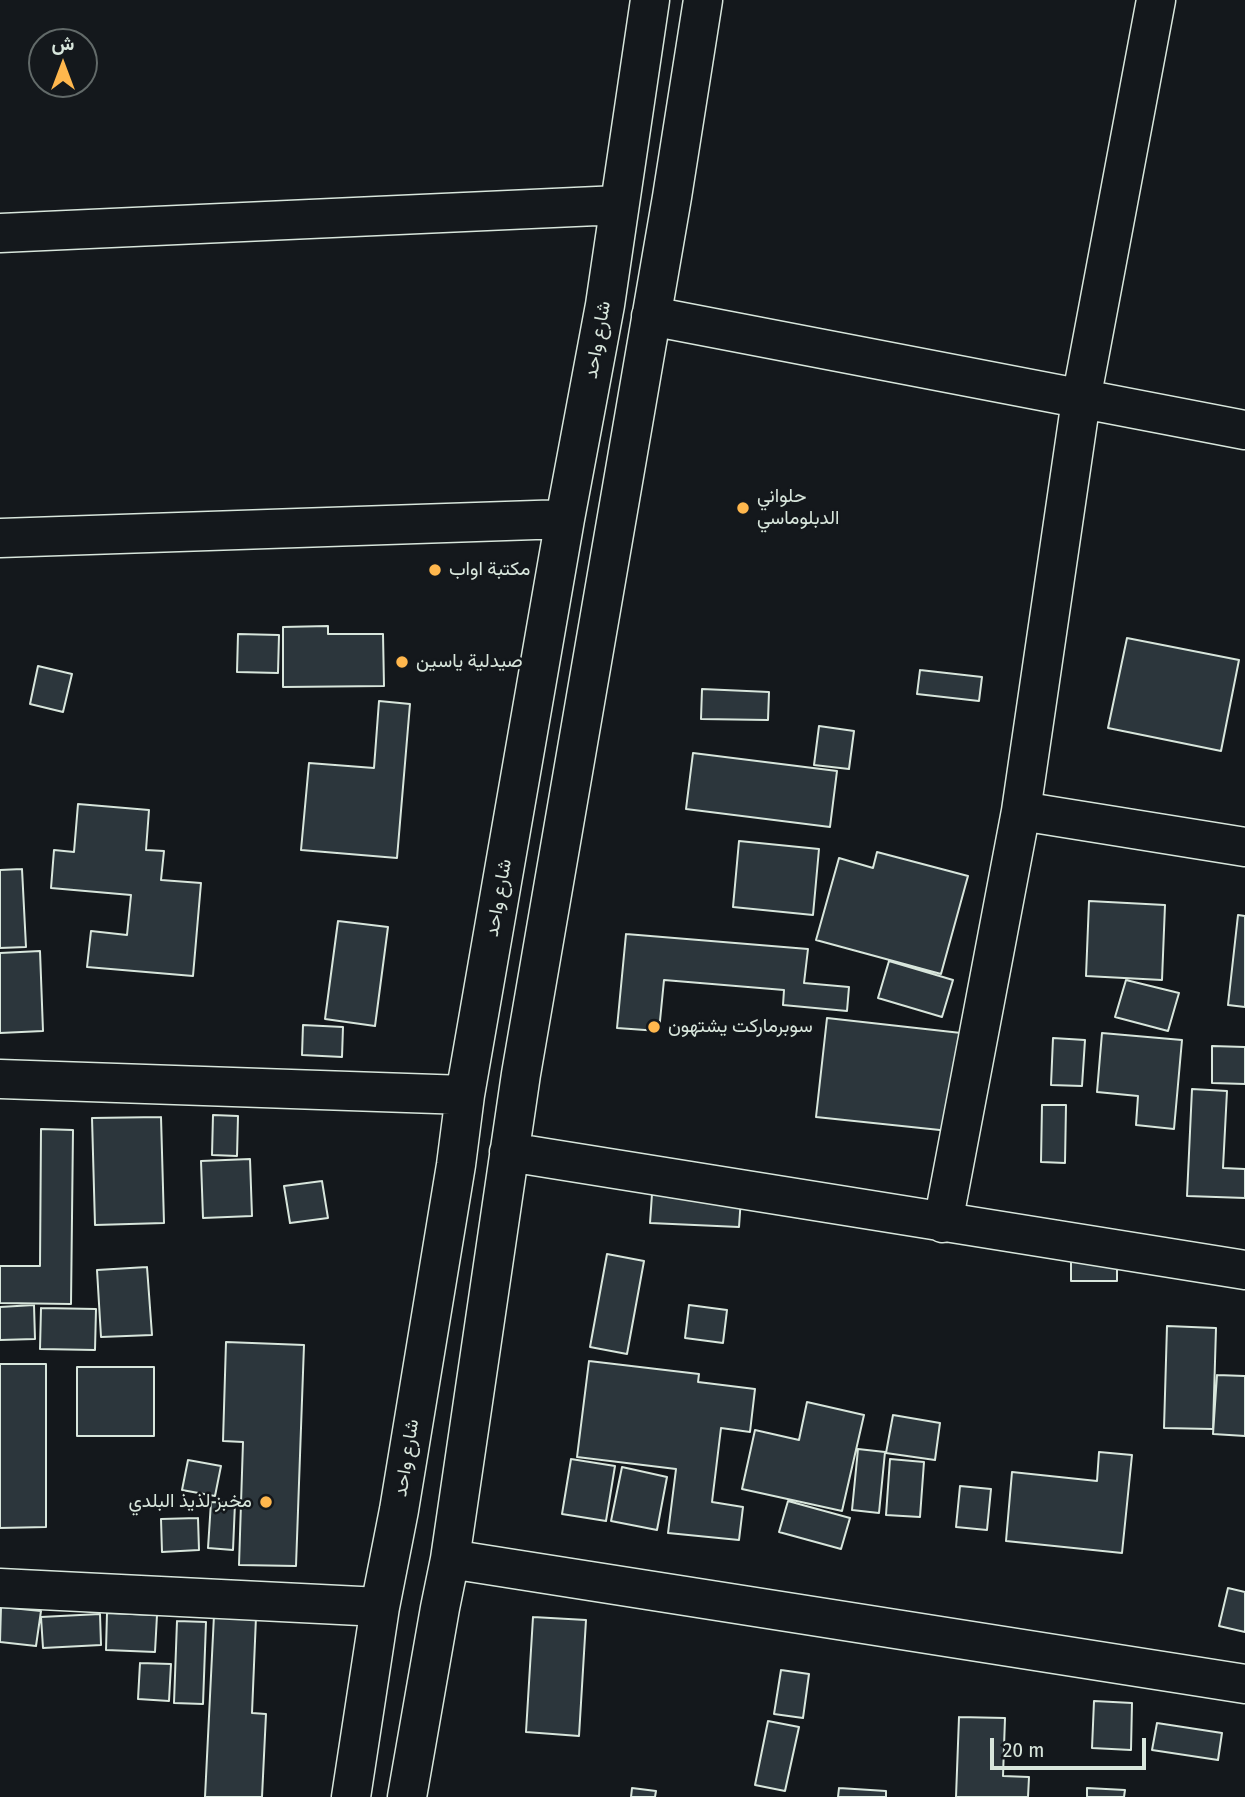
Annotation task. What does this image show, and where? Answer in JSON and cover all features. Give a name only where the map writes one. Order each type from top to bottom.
[{"type":"street","name":"شارع واحد","points":[[353,1785],[380,1607],[399,1510],[454,1178],[465,1095],[605,305],[650,0]]},
{"type":"street","points":[[353,1785],[408,1789],[450,1559],[509,1152],[703,0]]},
{"type":"street","points":[[943,1223],[1021,811],[1081,400],[1156,0]]},
{"type":"street","points":[[0,233],[619,205]]},
{"type":"street","points":[[651,316],[1245,430]]},
{"type":"street","points":[[0,538],[565,519]]},
{"type":"street","points":[[1021,811],[1245,847]]},
{"type":"street","points":[[0,1079],[465,1095]]},
{"type":"street","points":[[509,1152],[1245,1270]]},
{"type":"street","points":[[450,1559],[1245,1684]]},
{"type":"street","points":[[0,1588],[380,1607]]},
{"type":"building","points":[[328,626],[328,634],[383,634],[384,686],[283,687],[283,627]]},
{"type":"building","points":[[238,634],[279,635],[278,673],[237,672]]},
{"type":"building","points":[[1127,638],[1239,660],[1221,751],[1108,728]]},
{"type":"building","points":[[38,666],[72,674],[63,712],[30,704]]},
{"type":"building","points":[[920,670],[982,677],[979,701],[917,694]]},
{"type":"building","points":[[702,689],[769,692],[768,720],[701,719]]},
{"type":"building","points":[[379,701],[410,704],[397,858],[301,850],[309,763],[374,768]]},
{"type":"building","points":[[819,726],[854,731],[849,769],[814,765]]},
{"type":"building","points":[[693,753],[837,771],[830,827],[686,809]]},
{"type":"building","points":[[78,804],[149,810],[146,850],[164,851],[161,880],[201,883],[193,976],[87,967],[91,931],[127,935],[131,895],[51,888],[54,850],[74,852]]},
{"type":"building","points":[[739,841],[819,849],[813,915],[733,907]]},
{"type":"building","points":[[877,852],[968,876],[941,974],[816,940],[839,858],[873,868]]},
{"type":"building","points":[[22,869],[26,947],[0,948],[0,870]]},
{"type":"building","points":[[1089,901],[1165,905],[1162,980],[1086,976]]},
{"type":"building","points":[[1238,915],[1245,916],[1245,1007],[1228,1005]]},
{"type":"building","points":[[338,921],[388,927],[375,1026],[325,1019]]},
{"type":"building","points":[[626,934],[808,949],[804,983],[849,987],[847,1011],[783,1005],[784,990],[664,980],[659,1031],[617,1028]]},
{"type":"building","points":[[40,951],[43,1031],[0,1033],[0,953]]},
{"type":"building","points":[[889,961],[953,980],[942,1017],[878,998]]},
{"type":"building","points":[[1126,980],[1179,993],[1168,1031],[1115,1017]]},
{"type":"building","points":[[827,1018],[970,1034],[959,1132],[816,1117]]},
{"type":"building","points":[[303,1025],[343,1027],[342,1057],[302,1055]]},
{"type":"building","points":[[1102,1033],[1182,1040],[1174,1129],[1136,1125],[1138,1096],[1097,1092]]},
{"type":"building","points":[[1053,1038],[1085,1040],[1082,1086],[1051,1085]]},
{"type":"building","points":[[1212,1046],[1245,1047],[1245,1084],[1212,1083]]},
{"type":"building","points":[[1192,1089],[1227,1091],[1223,1168],[1245,1169],[1245,1198],[1187,1196]]},
{"type":"building","points":[[1042,1105],[1066,1105],[1065,1163],[1041,1162]]},
{"type":"building","points":[[213,1115],[238,1116],[237,1156],[212,1155]]},
{"type":"building","points":[[161,1117],[164,1223],[95,1225],[92,1118]]},
{"type":"building","points":[[41,1129],[73,1130],[71,1304],[0,1303],[0,1266],[40,1266]]},
{"type":"building","points":[[250,1159],[252,1216],[203,1218],[201,1161]]},
{"type":"building","points":[[322,1181],[328,1218],[290,1223],[284,1186]]},
{"type":"building","points":[[652,1194],[741,1198],[739,1227],[650,1223]]},
{"type":"building","points":[[607,1254],[644,1261],[627,1354],[590,1347]]},
{"type":"building","points":[[1071,1256],[1117,1256],[1117,1281],[1071,1281]]},
{"type":"building","points":[[147,1267],[152,1335],[101,1337],[97,1270]]},
{"type":"building","points":[[34,1305],[35,1339],[0,1340],[0,1307]]},
{"type":"building","points":[[689,1305],[727,1310],[723,1343],[685,1338]]},
{"type":"building","points":[[41,1308],[96,1309],[95,1350],[40,1349]]},
{"type":"building","points":[[1167,1326],[1216,1328],[1213,1429],[1164,1428]]},
{"type":"building","points":[[226,1342],[304,1345],[296,1566],[239,1565],[243,1442],[223,1441]]},
{"type":"building","points":[[589,1361],[699,1374],[698,1382],[755,1389],[750,1432],[721,1428],[712,1502],[743,1507],[739,1540],[668,1533],[676,1469],[577,1457]]},
{"type":"building","points":[[0,1364],[46,1364],[46,1527],[0,1528]]},
{"type":"building","points":[[77,1367],[154,1367],[154,1436],[77,1436]]},
{"type":"building","points":[[1217,1375],[1245,1376],[1245,1436],[1213,1434]]},
{"type":"building","points":[[807,1402],[864,1415],[842,1511],[742,1489],[755,1430],[799,1440]]},
{"type":"building","points":[[893,1415],[940,1423],[935,1460],[886,1453]]},
{"type":"building","points":[[858,1449],[885,1452],[879,1513],[852,1510]]},
{"type":"building","points":[[1099,1452],[1132,1455],[1122,1553],[1006,1541],[1012,1472],[1097,1481]]},
{"type":"building","points":[[571,1459],[615,1466],[606,1521],[562,1514]]},
{"type":"building","points":[[890,1459],[924,1462],[920,1517],[886,1515]]},
{"type":"building","points":[[188,1460],[221,1466],[215,1496],[182,1490]]},
{"type":"building","points":[[622,1467],[667,1477],[657,1530],[611,1521]]},
{"type":"building","points":[[960,1486],[991,1489],[987,1530],[956,1527]]},
{"type":"building","points":[[788,1501],[850,1518],[841,1549],[779,1532]]},
{"type":"building","points":[[211,1502],[235,1503],[233,1550],[208,1548]]},
{"type":"building","points":[[198,1518],[199,1550],[162,1552],[161,1519]]},
{"type":"building","points":[[1228,1588],[1245,1592],[1245,1632],[1219,1626]]},
{"type":"building","points":[[1,1607],[41,1611],[36,1646],[0,1642]]},
{"type":"building","points":[[107,1613],[157,1615],[155,1652],[106,1650]]},
{"type":"building","points":[[100,1614],[101,1645],[43,1648],[41,1617]]},
{"type":"building","points":[[214,1615],[256,1617],[252,1713],[266,1714],[262,1797],[205,1797]]},
{"type":"building","points":[[533,1617],[586,1620],[579,1736],[526,1732]]},
{"type":"building","points":[[177,1621],[206,1622],[203,1704],[174,1703]]},
{"type":"building","points":[[140,1663],[171,1664],[169,1701],[138,1699]]},
{"type":"building","points":[[781,1670],[809,1674],[803,1718],[774,1714]]},
{"type":"building","points":[[1094,1701],[1132,1703],[1131,1750],[1092,1748]]},
{"type":"building","points":[[959,1717],[1005,1718],[1003,1776],[1029,1777],[1028,1797],[956,1797]]},
{"type":"building","points":[[768,1721],[799,1727],[785,1791],[755,1785]]},
{"type":"building","points":[[1157,1723],[1222,1733],[1218,1760],[1152,1750]]},
{"type":"building","points":[[632,1788],[656,1791],[655,1797],[631,1797]]},
{"type":"building","points":[[839,1788],[886,1791],[886,1797],[838,1797]]},
{"type":"building","points":[[1087,1788],[1125,1790],[1124,1797],[1087,1797]]},
{"type":"place","name":"حلواني الدبلوماسي","points":[[743,508]]},
{"type":"place","name":"مكتبة اواب","points":[[435,570]]},
{"type":"place","name":"صيدلية ياسين","points":[[402,662]]},
{"type":"place","name":"سوبرماركت يشتهون","points":[[654,1027]]},
{"type":"place","name":"مخبز لذيذ البلدي","points":[[266,1502]]}]
